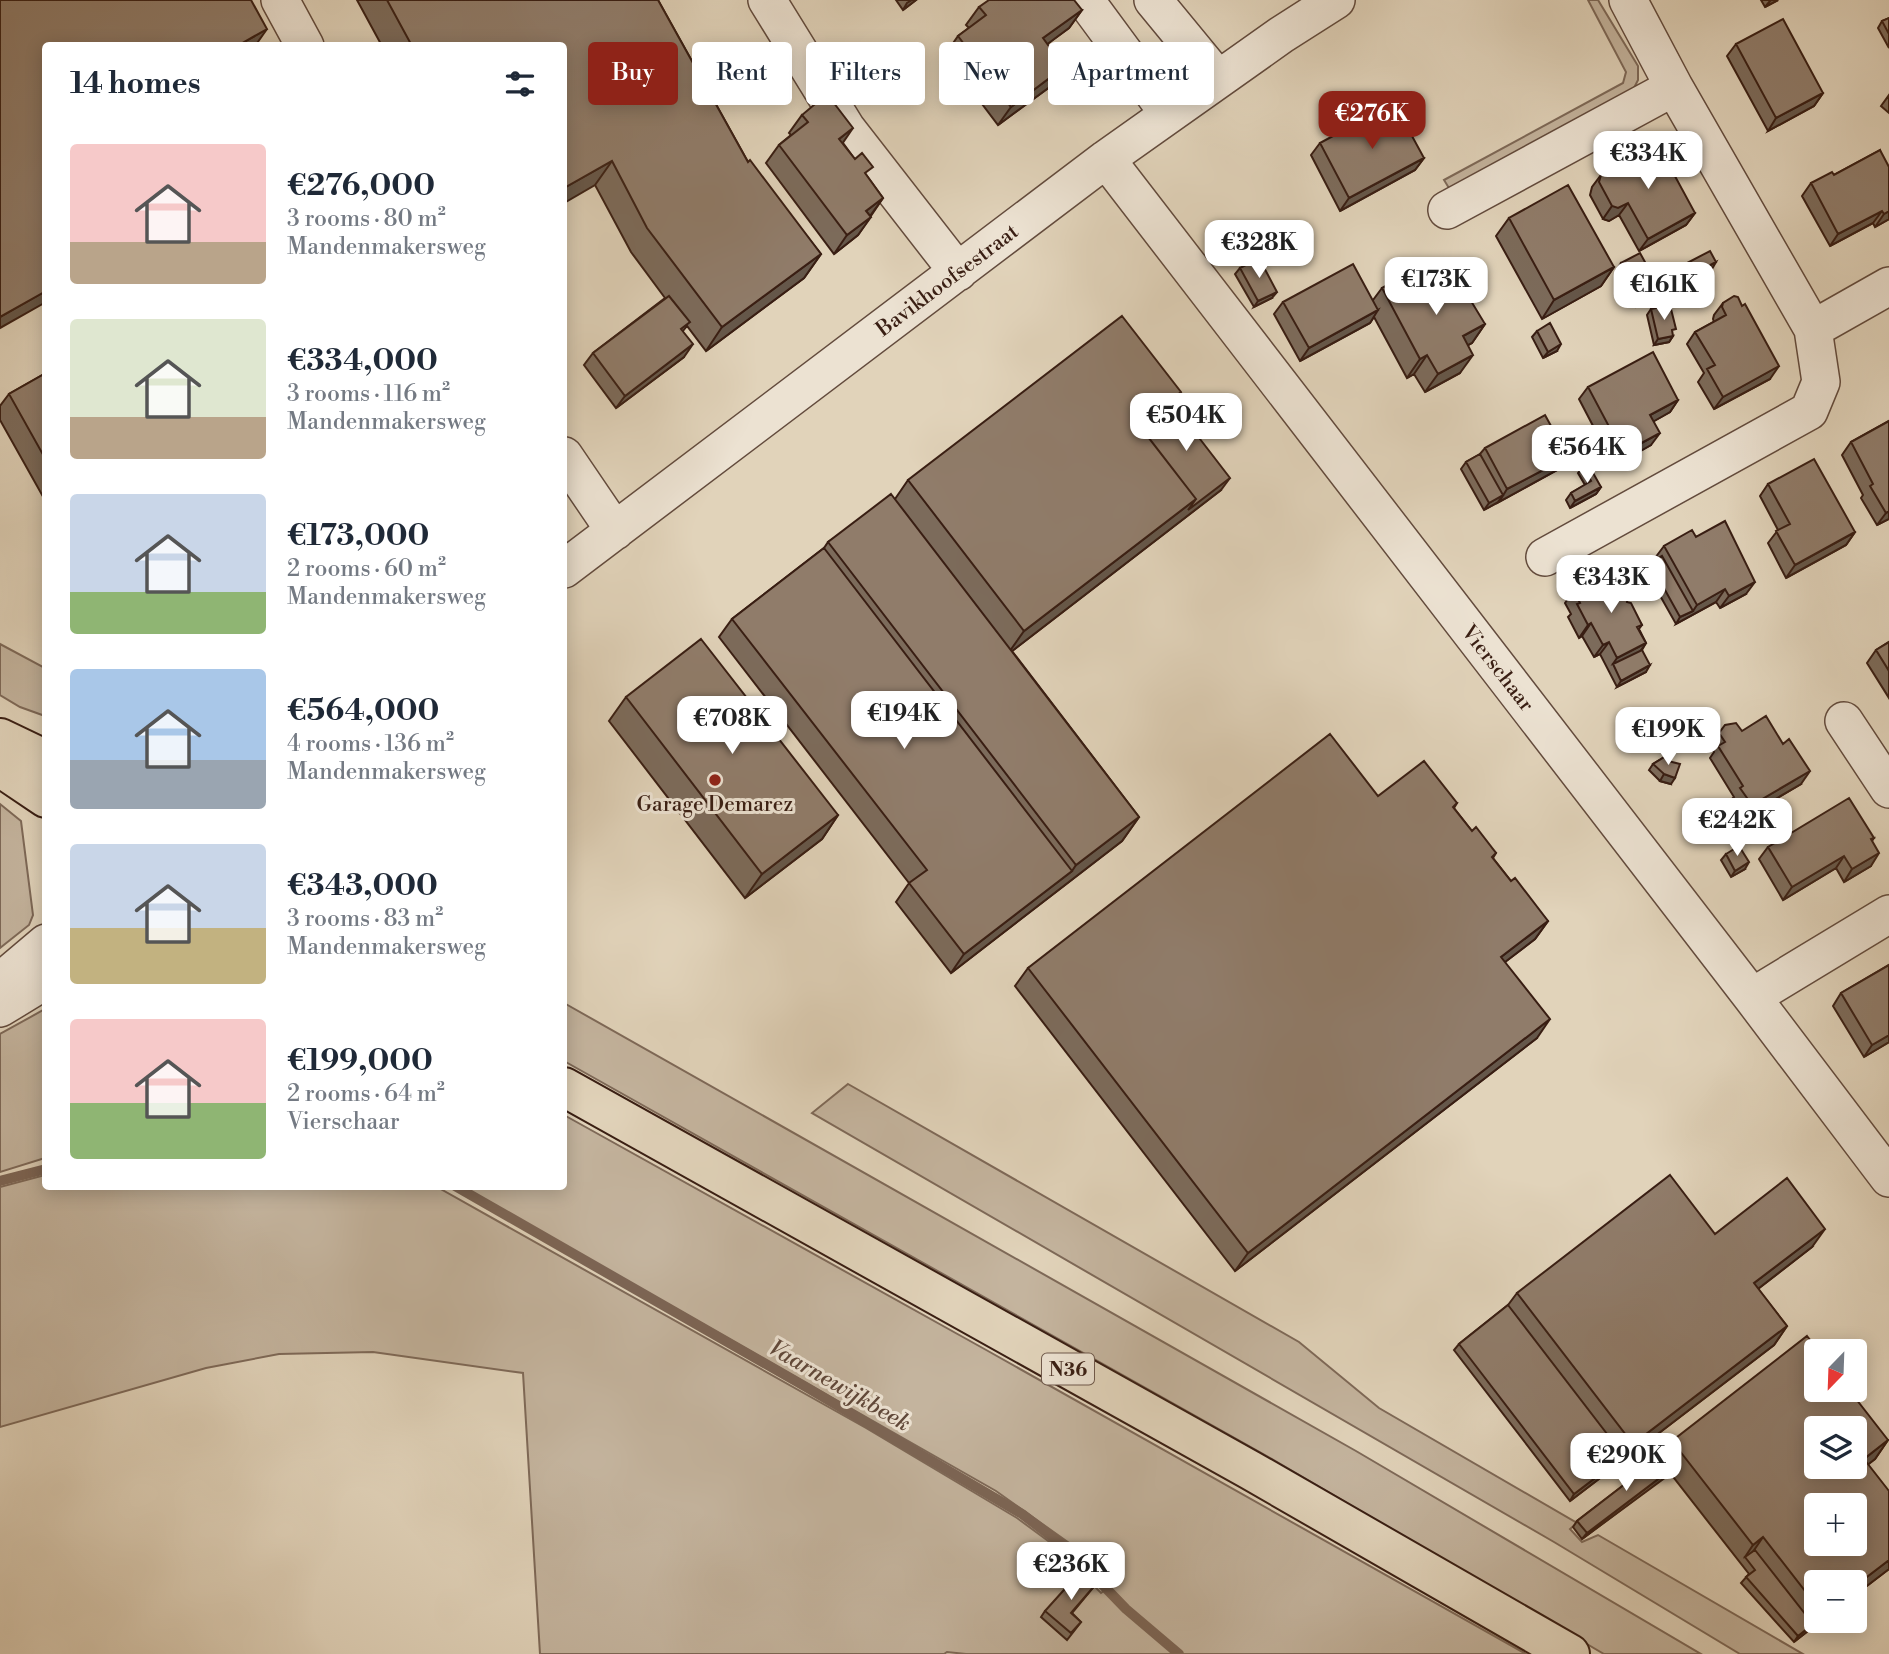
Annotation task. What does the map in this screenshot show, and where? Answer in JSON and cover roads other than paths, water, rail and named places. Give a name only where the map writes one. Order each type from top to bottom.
[{"type":"main road","points":[[0,738],[42,758]]},
{"type":"main road","points":[[0,767],[42,795]]},
{"type":"main road","name":"N36","points":[[567,1089],[1238,1464],[1570,1654]]},
{"type":"street","points":[[280,0],[303,42]]},
{"type":"street","points":[[767,0],[846,128],[958,272]]},
{"type":"street","points":[[1085,0],[1169,114]]},
{"type":"street","points":[[1153,0],[1219,79]]},
{"type":"street","name":"Bavikhoofsestraat","points":[[567,567],[1106,159],[1280,35],[1336,0]]},
{"type":"street","points":[[1545,557],[1809,411],[1821,382],[1812,329],[1674,87],[1628,0]]},
{"type":"street","points":[[1447,210],[1674,87]]},
{"type":"street","name":"Vierschaar","points":[[1106,159],[1889,1178]]},
{"type":"street","points":[[1812,329],[1889,286]]},
{"type":"street","points":[[567,460],[615,531]]},
{"type":"street","points":[[1844,721],[1889,789]]},
{"type":"street","points":[[1752,997],[1889,914]]},
{"type":"street","points":[[0,982],[42,946]]},
{"type":"street","points":[[0,1008],[42,982]]},
{"type":"waterway","name":"Vaarnewijkbeek","points":[[0,1181],[42,1170]]},
{"type":"waterway","name":"Vaarnewijkbeek","points":[[462,1190],[1022,1514],[1068,1549],[1126,1609],[1179,1654]]},
{"type":"place","name":"Garage Demarez","points":[[715,780]]}]
